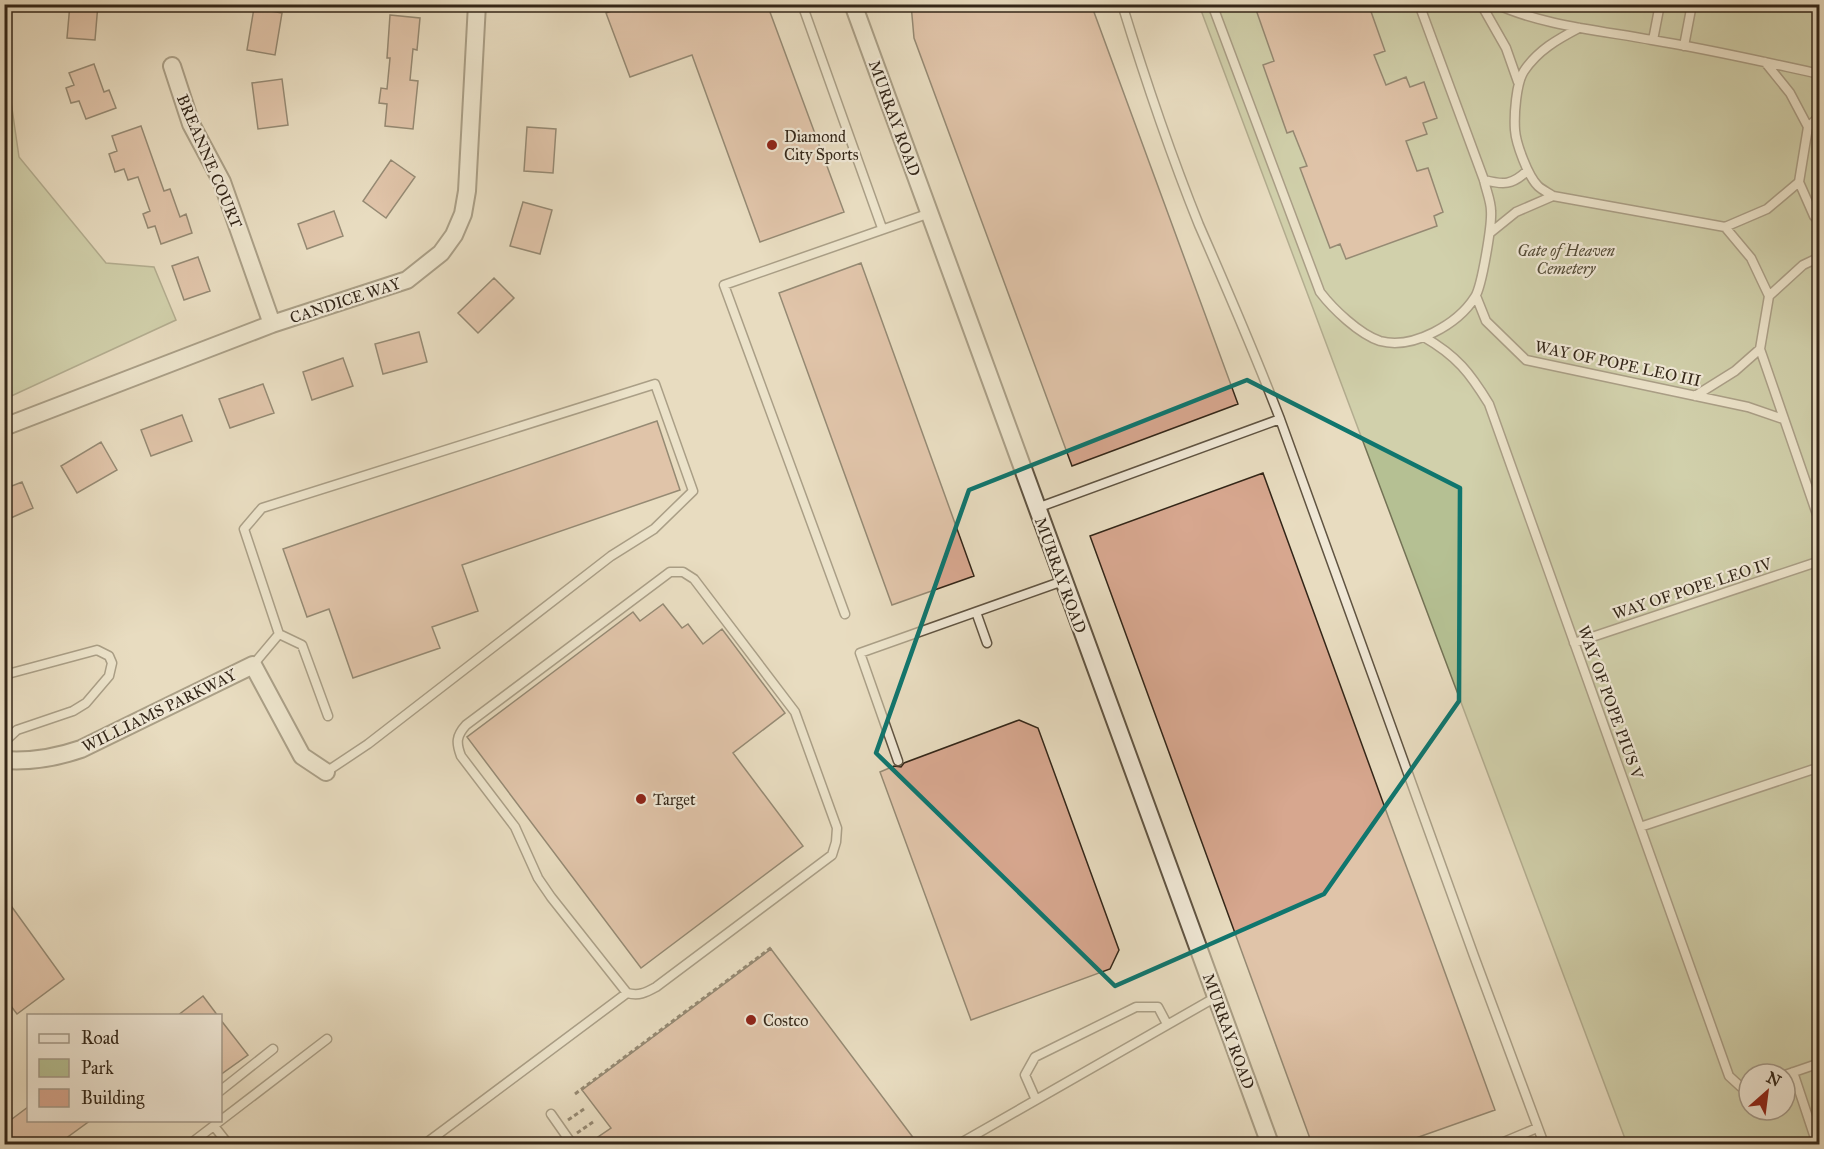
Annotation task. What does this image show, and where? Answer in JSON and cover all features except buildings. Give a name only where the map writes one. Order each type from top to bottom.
[{"type":"street","name":"CANDICE WAY","points":[[4,428],[272,324],[406,280],[441,253],[454,235],[463,214],[467,191],[477,4]]},
{"type":"street","name":"MURRAY ROAD","points":[[853,4],[1270,1144]]},
{"type":"street","name":"BREANNE COURT","points":[[172,66],[191,124],[222,182],[272,324]]},
{"type":"street","name":"WILLIAMS PARKWAY","points":[[4,760],[36,760],[61,756],[81,749],[253,665],[302,756],[326,772]]},
{"type":"lane","points":[[802,4],[882,228]]},
{"type":"lane","points":[[1122,4],[1148,88],[1191,202],[1244,326],[1280,419],[1544,1144]]},
{"type":"lane","points":[[1212,4],[1320,292],[1333,309],[1380,340],[1399,342],[1424,337],[1449,325],[1476,296],[1490,233],[1491,210],[1484,180],[1419,4]]},
{"type":"lane","points":[[1482,4],[1506,48],[1518,82],[1515,131],[1527,171],[1538,186],[1553,196],[1725,227],[1767,208],[1799,182]]},
{"type":"lane","points":[[1496,4],[1510,11],[1579,28],[1653,40],[1820,74]]},
{"type":"lane","points":[[1653,40],[1660,4]]},
{"type":"lane","points":[[1684,46],[1692,4]]},
{"type":"lane","points":[[1518,82],[1541,51],[1579,28]]},
{"type":"lane","points":[[1765,62],[1790,93],[1808,127],[1799,182],[1814,216],[1820,222]]},
{"type":"lane","points":[[1808,127],[1820,116]]},
{"type":"lane","points":[[1484,180],[1499,184],[1516,181],[1527,171]]},
{"type":"lane","points":[[1490,233],[1516,212],[1553,196]]},
{"type":"lane","points":[[845,614],[724,285],[930,213]]},
{"type":"lane","points":[[1725,227],[1751,258],[1769,296],[1760,349],[1820,523]]},
{"type":"lane","points":[[1769,296],[1803,265],[1820,257]]},
{"type":"lane","name":"WAY OF POPE LEO III","points":[[1476,296],[1486,321],[1526,360],[1748,407],[1783,418]]},
{"type":"lane","name":"WAY OF POPE PIUS V","points":[[1424,337],[1440,346],[1468,371],[1490,404],[1729,1076],[1737,1084]]},
{"type":"lane","points":[[1695,396],[1735,371],[1760,349]]},
{"type":"lane","points":[[326,772],[368,744],[611,556],[654,529],[693,491],[655,384],[262,508],[244,529],[279,634],[302,645],[328,716]]},
{"type":"lane","points":[[1036,508],[1280,419]]},
{"type":"lane","name":"WAY OF POPE LEO IV","points":[[1574,643],[1820,561]]},
{"type":"lane","points":[[670,572],[683,572],[694,579],[795,712],[837,828],[836,843],[832,855],[656,987],[643,994],[627,993],[551,897],[538,878],[515,827],[461,756],[456,744],[458,734],[484,711],[670,572]]},
{"type":"lane","points":[[898,761],[860,653],[1063,581]]},
{"type":"lane","points":[[976,612],[987,643]]},
{"type":"lane","points":[[253,665],[279,634]]},
{"type":"lane","points":[[4,675],[97,650],[109,656],[112,663],[109,676],[86,703],[74,711],[17,730],[4,742]]},
{"type":"lane","points":[[1640,827],[1820,766]]},
{"type":"lane","points":[[425,1144],[627,993]]},
{"type":"lane","points":[[959,1144],[1216,997]]},
{"type":"lane","points":[[1036,1100],[1025,1075],[1035,1057],[1136,1007],[1158,1007],[1167,1024]]},
{"type":"lane","points":[[222,1120],[327,1039]]},
{"type":"lane","points":[[222,1089],[273,1049]]},
{"type":"lane","points":[[1797,1071],[1820,1063]]},
{"type":"lane","points":[[1797,1094],[1817,1144]]},
{"type":"lane","points":[[551,1114],[572,1144]]},
{"type":"lane","points":[[190,1144],[218,1123],[228,1144]]},
{"type":"lane","points":[[1499,1144],[1537,1128]]},
{"type":"path","points":[[575,1094],[772,947]]},
{"type":"path","points":[[573,1116],[584,1108]]},
{"type":"path","points":[[583,1129],[593,1122]]},
{"type":"highlighted area","points":[[1247,380],[1460,488],[1459,701],[1324,894],[1115,986],[876,753],[969,490]]},
{"type":"green space","name":"Gate of Heaven Cemetery","points":[[1199,5],[1819,5],[1819,1144],[1627,1144]]},
{"type":"green space","points":[[4,53],[19,157],[106,263],[154,267],[176,320],[7,398],[4,392]]},
{"type":"place","name":"Diamond City Sports","points":[[772,145]]},
{"type":"place","name":"Target","points":[[641,799]]},
{"type":"place","name":"Costco","points":[[751,1020]]}]
